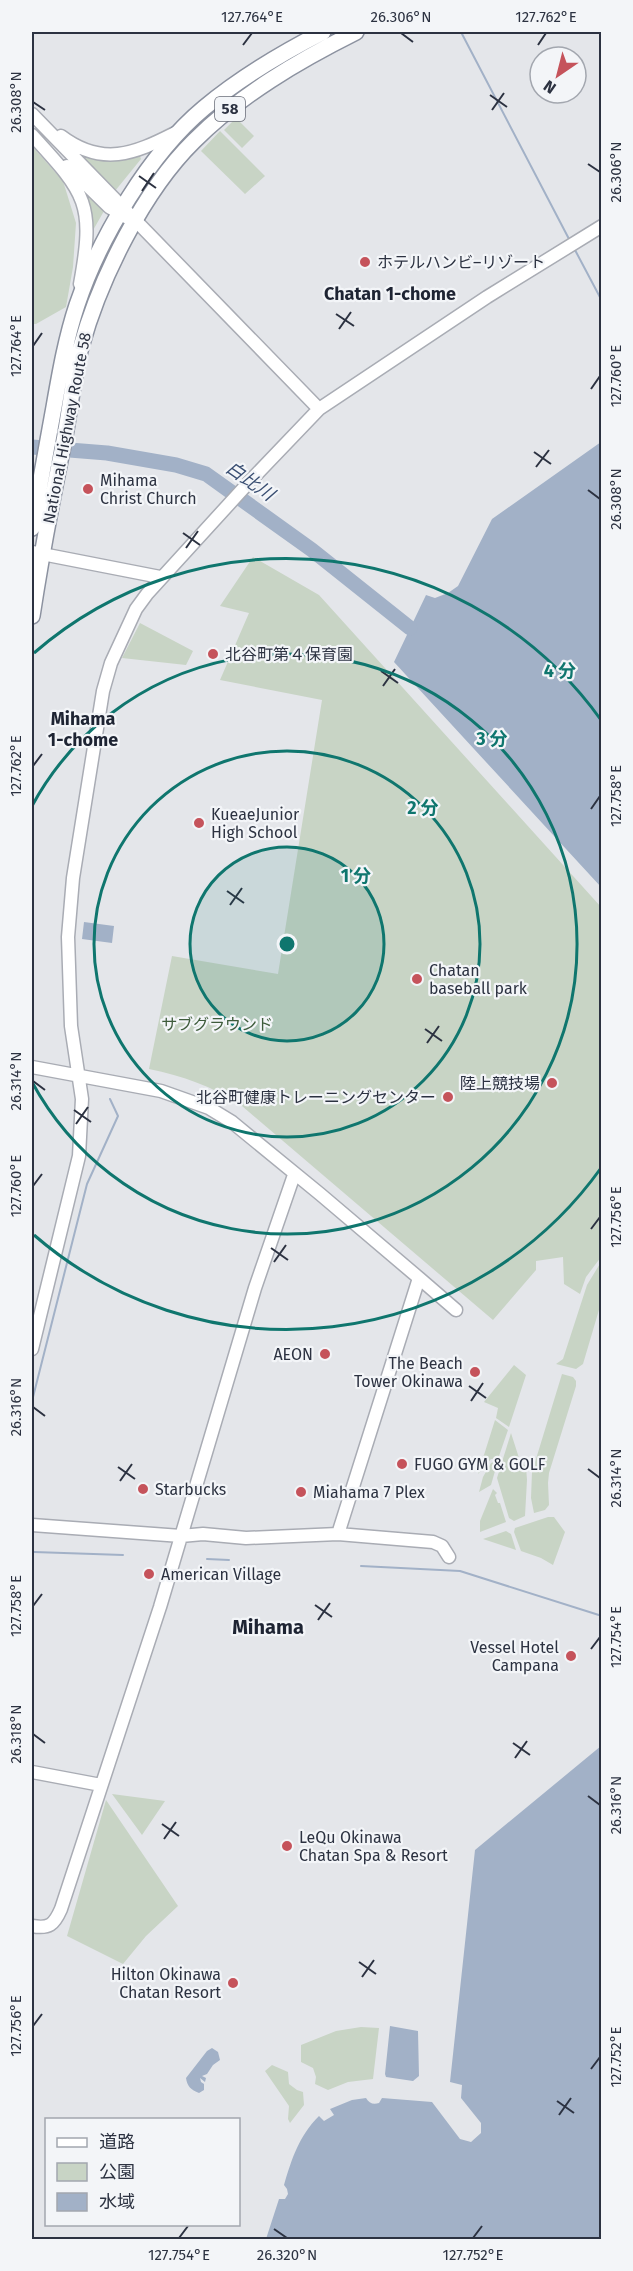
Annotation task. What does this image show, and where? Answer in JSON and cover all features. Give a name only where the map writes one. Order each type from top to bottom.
[{"type":"highway","name":"National Highway Route 58","points":[[32,528],[64,350],[76,305],[93,260],[122,210],[180,131],[204,109],[233,87],[323,32]]},
{"type":"highway","name":"National Highway Route 58","points":[[32,616],[37,552],[59,467],[81,349],[102,286],[135,222],[179,157],[208,127],[282,73],[356,32]]},
{"type":"street","points":[[32,113],[68,141],[98,154],[122,154],[145,148],[180,131]]},
{"type":"street","points":[[32,113],[122,210],[319,409]]},
{"type":"street","points":[[32,130],[109,207],[122,210]]},
{"type":"street","points":[[32,135],[60,166],[83,201],[87,216],[87,241],[76,305]]},
{"type":"street","points":[[32,1349],[79,1156],[82,1119],[70,1019],[68,938],[73,878],[103,691],[111,663],[136,609],[160,577],[319,409],[477,303],[602,226]]},
{"type":"street","points":[[37,552],[160,577]]},
{"type":"street","points":[[32,1067],[160,1090],[209,1108],[232,1122],[456,1310]]},
{"type":"street","points":[[32,1926],[43,1928],[57,1919],[181,1536],[255,1288],[294,1175]]},
{"type":"street","points":[[338,1534],[419,1278]]},
{"type":"street","points":[[32,1525],[181,1536],[203,1534],[246,1538],[338,1534],[433,1542],[441,1546],[449,1557]]},
{"type":"street","points":[[32,1772],[101,1785]]},
{"type":"green space","points":[[236,118],[254,136],[242,148],[224,130]]},
{"type":"green space","points":[[220,131],[265,176],[245,194],[201,151]]},
{"type":"green space","points":[[32,146],[63,181],[76,223],[73,267],[66,307],[36,324],[32,324]]},
{"type":"green space","points":[[74,149],[140,156],[141,159],[115,191]]},
{"type":"green space","points":[[80,187],[104,211],[92,232]]},
{"type":"green space","name":"サブグラウンド","points":[[253,557],[319,595],[601,907],[601,1257],[586,1277],[580,1294],[564,1284],[563,1257],[536,1261],[536,1270],[493,1320],[242,1106],[197,1083],[149,1069],[172,956],[278,974],[322,700],[220,680],[249,613],[220,606]]},
{"type":"green space","points":[[140,623],[193,651],[186,665],[122,658]]},
{"type":"green space","points":[[601,1262],[601,1303],[583,1364],[576,1369],[556,1364],[563,1359],[587,1285]]},
{"type":"green space","points":[[514,1365],[526,1375],[509,1427],[496,1418],[498,1408],[484,1402]]},
{"type":"green space","points":[[562,1374],[573,1377],[576,1386],[549,1473],[549,1505],[545,1510],[534,1513],[531,1498],[532,1472]]},
{"type":"green space","points":[[495,1420],[508,1430],[498,1459],[491,1459],[478,1474]]},
{"type":"green space","points":[[511,1433],[519,1458],[526,1467],[527,1480],[525,1516],[514,1521],[509,1518],[497,1478]]},
{"type":"green space","points":[[491,1463],[497,1464],[491,1485],[479,1492],[483,1477]]},
{"type":"green space","points":[[493,1489],[497,1493],[495,1495],[506,1522],[480,1532],[480,1521]]},
{"type":"green space","points":[[554,1517],[565,1532],[553,1565],[521,1551],[514,1532],[515,1528]]},
{"type":"green space","points":[[506,1531],[511,1534],[516,1550],[483,1539]]},
{"type":"green space","points":[[112,1794],[165,1801],[142,1835]]},
{"type":"green space","points":[[106,1800],[178,1906],[146,1936],[123,1964],[67,1936]]},
{"type":"green space","points":[[361,2027],[379,2028],[373,2079],[348,2082],[328,2090],[315,2084],[316,2077],[313,2068],[301,2062],[301,2045],[336,2031]]},
{"type":"green space","points":[[272,2065],[288,2072],[289,2084],[303,2092],[304,2105],[290,2123],[289,2106],[265,2071]]},
{"type":"water","points":[[601,442],[601,887],[394,662],[426,595],[435,598],[458,586],[492,519]]},
{"type":"water","points":[[84,922],[114,926],[112,943],[82,939]]},
{"type":"water","points":[[601,1746],[601,2239],[266,2239],[279,2199],[285,2199],[288,2194],[284,2185],[297,2148],[306,2131],[319,2116],[324,2121],[334,2115],[330,2109],[352,2100],[366,2098],[375,2104],[379,2103],[382,2098],[432,2102],[460,2139],[471,2142],[481,2133],[481,2123],[461,2098],[462,2085],[450,2082],[475,1850]]},
{"type":"water","points":[[390,2026],[418,2031],[419,2076],[413,2081],[386,2077]]},
{"type":"water","points":[[212,2048],[218,2052],[220,2060],[207,2074],[202,2076],[206,2078],[205,2082],[200,2078],[204,2084],[204,2090],[199,2093],[190,2087],[186,2078],[207,2051]]},
{"type":"waterway","points":[[461,32],[569,239]]},
{"type":"waterway","points":[[575,250],[602,301]]},
{"type":"waterway","name":"白比川","points":[[32,447],[107,453],[176,465],[206,474],[312,550],[410,628]]},
{"type":"waterway","points":[[32,1401],[87,1184],[118,1116],[110,1099]]},
{"type":"waterway","points":[[34,1552],[123,1555]]},
{"type":"waterway","points":[[207,1559],[229,1560]]},
{"type":"waterway","points":[[361,1566],[460,1571],[602,1616]]},
{"type":"place","name":"ホテルハンビ―リゾート","points":[[365,262]]},
{"type":"place","name":"Mihama Christ Church","points":[[88,489]]},
{"type":"place","name":"北谷町第４保育園","points":[[213,654]]},
{"type":"place","name":"KueaeJunior High School","points":[[199,823]]},
{"type":"place","name":"Chatan baseball park","points":[[417,979]]},
{"type":"place","name":"陸上競技場","points":[[552,1083]]},
{"type":"place","name":"北谷町健康トレーニングセンター","points":[[448,1097]]},
{"type":"place","name":"AEON","points":[[325,1354]]},
{"type":"place","name":"The Beach Tower Okinawa","points":[[475,1372]]},
{"type":"place","name":"FUGO GYM & GOLF","points":[[402,1464]]},
{"type":"place","name":"Starbucks","points":[[143,1489]]},
{"type":"place","name":"Miahama 7 Plex","points":[[301,1492]]},
{"type":"place","name":"American Village","points":[[149,1574]]},
{"type":"place","name":"Vessel Hotel Campana","points":[[571,1656]]},
{"type":"place","name":"LeQu Okinawa Chatan Spa & Resort","points":[[287,1846]]},
{"type":"place","name":"Hilton Okinawa Chatan Resort","points":[[233,1983]]},
{"type":"district","name":"Chatan 1-chome","points":[[390,294]]},
{"type":"district","name":"Mihama 1-chome","points":[[83,729]]},
{"type":"district","name":"Mihama","points":[[268,1627]]}]
